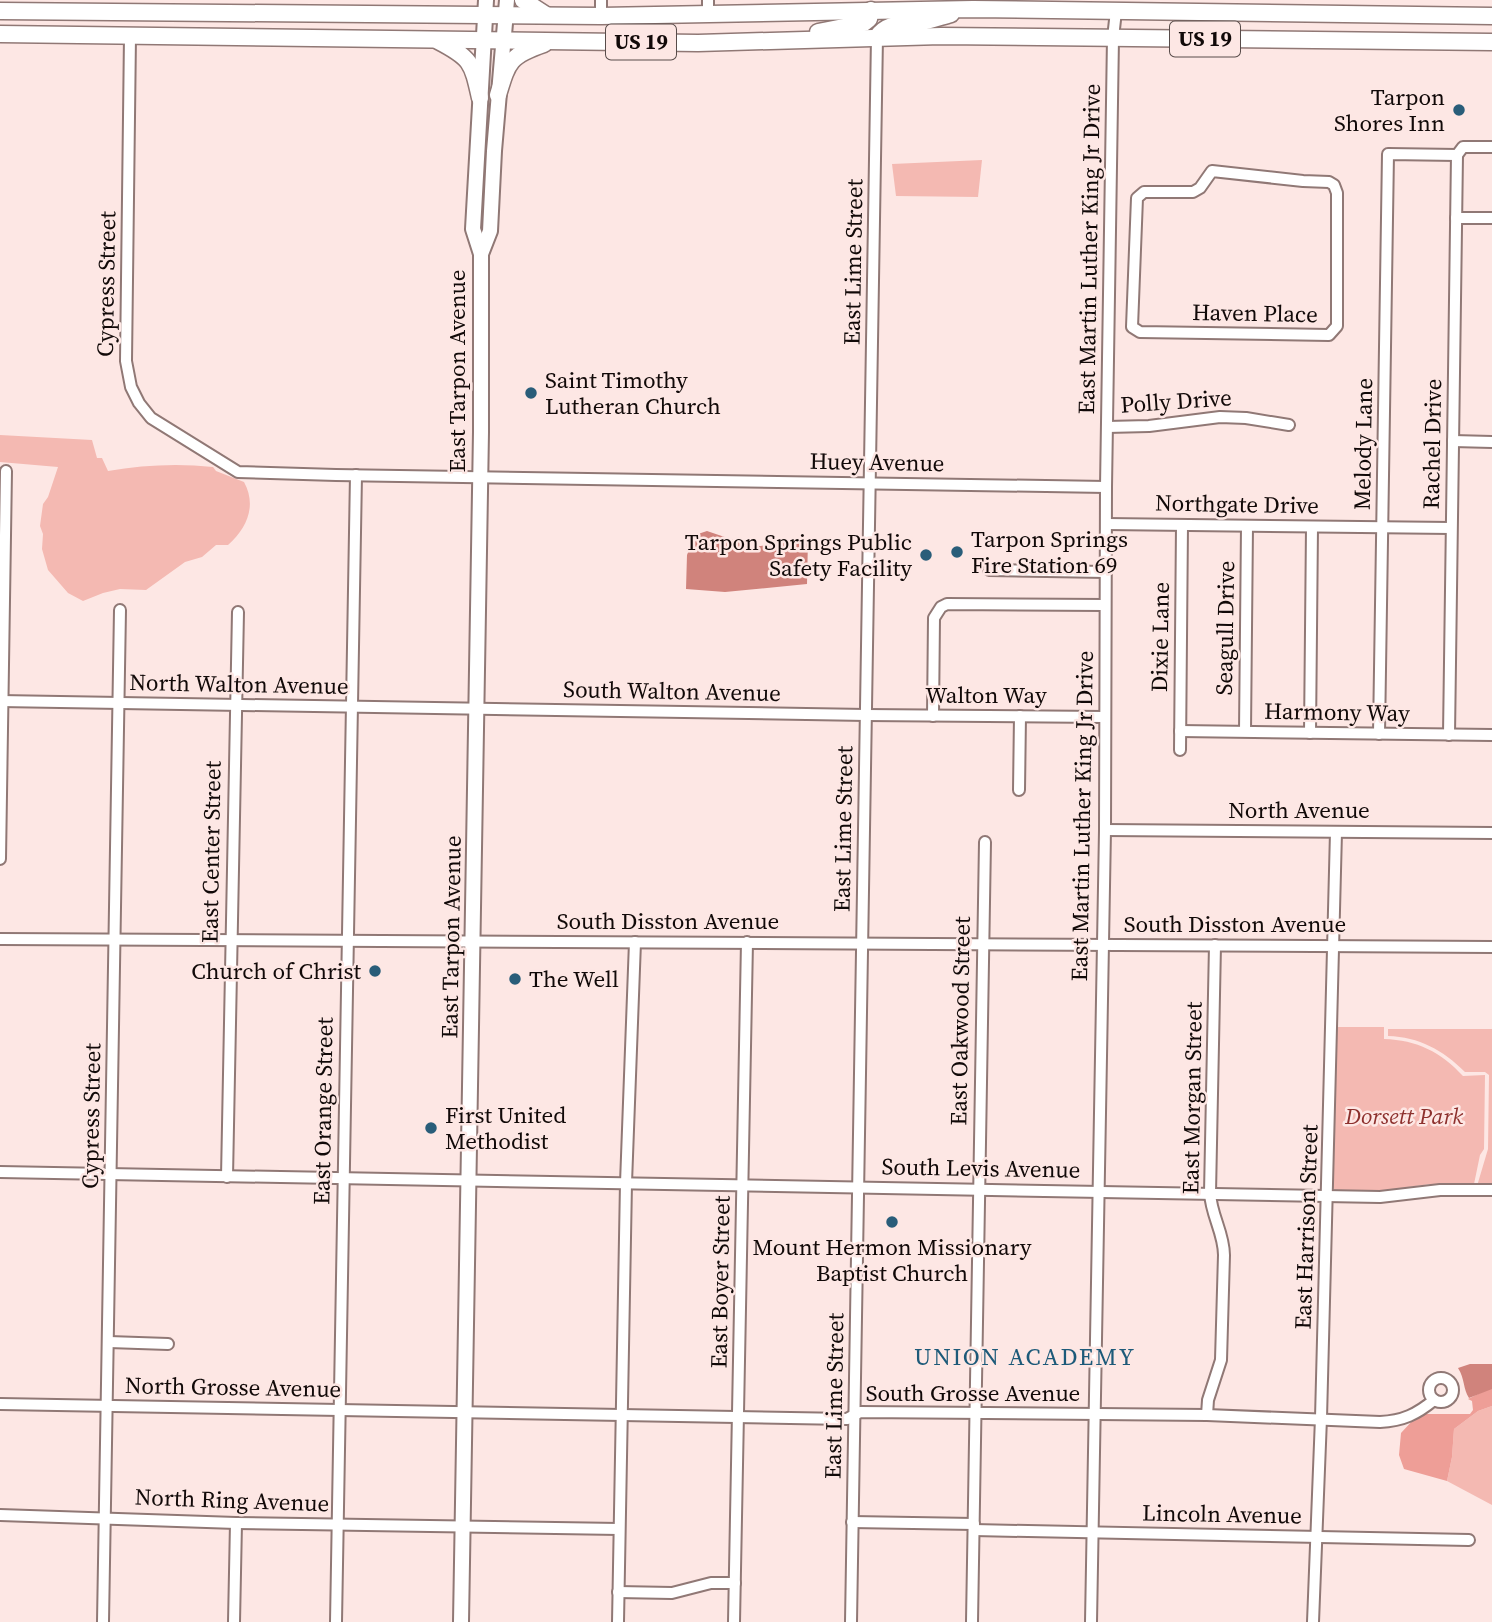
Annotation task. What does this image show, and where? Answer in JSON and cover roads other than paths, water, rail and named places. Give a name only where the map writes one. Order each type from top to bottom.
[{"type":"highway","points":[[444,15],[462,9],[473,0]]},
{"type":"highway","points":[[523,0],[548,16]]},
{"type":"highway","name":"US 19","points":[[0,11],[444,15],[485,7],[507,8],[548,16],[601,8],[815,6],[871,9],[922,4],[973,9],[1029,4],[1116,11],[1492,16]]},
{"type":"highway","points":[[785,40],[864,23],[869,19],[871,9]]},
{"type":"highway","points":[[877,37],[881,30],[890,26],[918,23],[973,9]]},
{"type":"highway","points":[[1391,41],[1437,31],[1492,31]]},
{"type":"highway","name":"US 19","points":[[0,34],[698,43],[877,37],[1492,42]]},
{"type":"highway","points":[[435,40],[468,60],[474,69],[480,98]]},
{"type":"highway","points":[[498,95],[509,63],[522,52],[551,41]]},
{"type":"main road","name":"East Tarpon Avenue","points":[[461,1622],[480,477],[481,254],[473,229],[485,7]]},
{"type":"main road","name":"East Tarpon Avenue","points":[[481,254],[490,231],[498,95],[507,8]]},
{"type":"street","name":"East Martin Luther King Jr Drive","points":[[1091,1622],[1105,830],[1106,487],[1113,38],[1116,11]]},
{"type":"street","name":"Cypress Street","points":[[130,36],[126,361],[130,383],[139,403],[158,424],[242,473]]},
{"type":"street","name":"East Lime Street","points":[[851,1622],[877,37]]},
{"type":"street","points":[[1457,155],[1463,147],[1492,147]]},
{"type":"street","name":"Melody Lane","points":[[1379,734],[1388,154],[1457,155]]},
{"type":"street","name":"Rachel Drive","points":[[1448,735],[1457,155]]},
{"type":"street","name":"Haven Place","points":[[1212,171],[1264,178],[1329,182],[1336,188],[1337,326],[1329,335],[1140,332],[1135,330],[1132,323],[1133,273],[1136,204],[1139,195],[1144,192],[1193,192],[1199,189],[1212,171]]},
{"type":"street","points":[[1456,218],[1492,218]]},
{"type":"street","points":[[1110,259],[1133,260]]},
{"type":"street","points":[[1110,272],[1133,273]]},
{"type":"street","name":"Polly Drive","points":[[1107,427],[1149,426],[1220,417],[1289,425]]},
{"type":"street","points":[[1453,441],[1492,442]]},
{"type":"street","points":[[0,859],[6,471]]},
{"type":"street","name":"Huey Avenue","points":[[242,473],[1106,487]]},
{"type":"street","name":"East Orange Street","points":[[336,1622],[356,475]]},
{"type":"street","name":"Northgate Drive","points":[[1106,524],[1451,528]]},
{"type":"street","name":"Dixie Lane","points":[[1180,750],[1182,525]]},
{"type":"street","name":"Seagull Drive","points":[[1245,731],[1247,526]]},
{"type":"street","points":[[1310,733],[1312,527]]},
{"type":"street","points":[[989,570],[1106,572]]},
{"type":"street","points":[[933,716],[934,618],[940,607],[947,604],[1105,605]]},
{"type":"street","name":"Cypress Street","points":[[103,1622],[120,610]]},
{"type":"street","name":"East Center Street","points":[[227,1177],[238,612]]},
{"type":"street","name":"North Walton Avenue","points":[[2,701],[477,709]]},
{"type":"street","name":"South Walton Avenue","points":[[477,709],[866,715]]},
{"type":"street","name":"Walton Way","points":[[866,715],[1105,717]]},
{"type":"street","points":[[1019,790],[1020,716]]},
{"type":"street","name":"Harmony Way","points":[[1181,731],[1492,735]]},
{"type":"street","name":"North Avenue","points":[[1105,830],[1492,832]]},
{"type":"street","name":"East Harrison Street","points":[[1313,1622],[1335,946],[1336,831]]},
{"type":"street","name":"East Oakwood Street","points":[[972,1622],[985,842]]},
{"type":"street","name":"South Disston Avenue","points":[[0,939],[1492,947]]},
{"type":"street","points":[[618,1622],[626,1183],[635,942]]},
{"type":"street","name":"East Boyer Street","points":[[734,1622],[747,942]]},
{"type":"street","name":"East Morgan Street","points":[[1207,1415],[1208,1400],[1222,1360],[1224,1255],[1223,1241],[1212,1209],[1210,1193],[1215,945]]},
{"type":"street","name":"South Levis Avenue","points":[[0,1171],[1380,1197],[1440,1189],[1492,1190]]},
{"type":"street","points":[[109,1342],[168,1343]]},
{"type":"street","name":"South Grosse Avenue","points":[[466,1412],[847,1419],[860,1412],[1207,1415],[1400,1421],[1434,1400]]},
{"type":"street","name":"North Grosse Avenue","points":[[0,1404],[466,1412]]},
{"type":"street","name":"North Ring Avenue","points":[[0,1515],[619,1529]]},
{"type":"street","points":[[234,1622],[236,1522]]},
{"type":"street","name":"Lincoln Avenue","points":[[852,1522],[1092,1532],[1469,1540]]},
{"type":"street","points":[[618,1592],[672,1593],[711,1583],[735,1583]]},
{"type":"place","name":"Tarpon Shores Inn","points":[[1459,110]]},
{"type":"place","name":"Saint Timothy Lutheran Church","points":[[531,393]]},
{"type":"place","name":"Tarpon Springs Fire Station 69","points":[[957,552]]},
{"type":"place","name":"Tarpon Springs Public Safety Facility","points":[[926,555]]},
{"type":"place","name":"Church of Christ","points":[[375,971]]},
{"type":"place","name":"The Well","points":[[515,979]]},
{"type":"place","name":"First United Methodist","points":[[431,1128]]},
{"type":"place","name":"Mount Hermon Missionary Baptist Church","points":[[892,1222]]},
{"type":"district","name":"UNION ACADEMY","points":[[1025,1357]]},
{"type":"park label","name":"Dorsett Park","points":[[1404,1116]]}]
